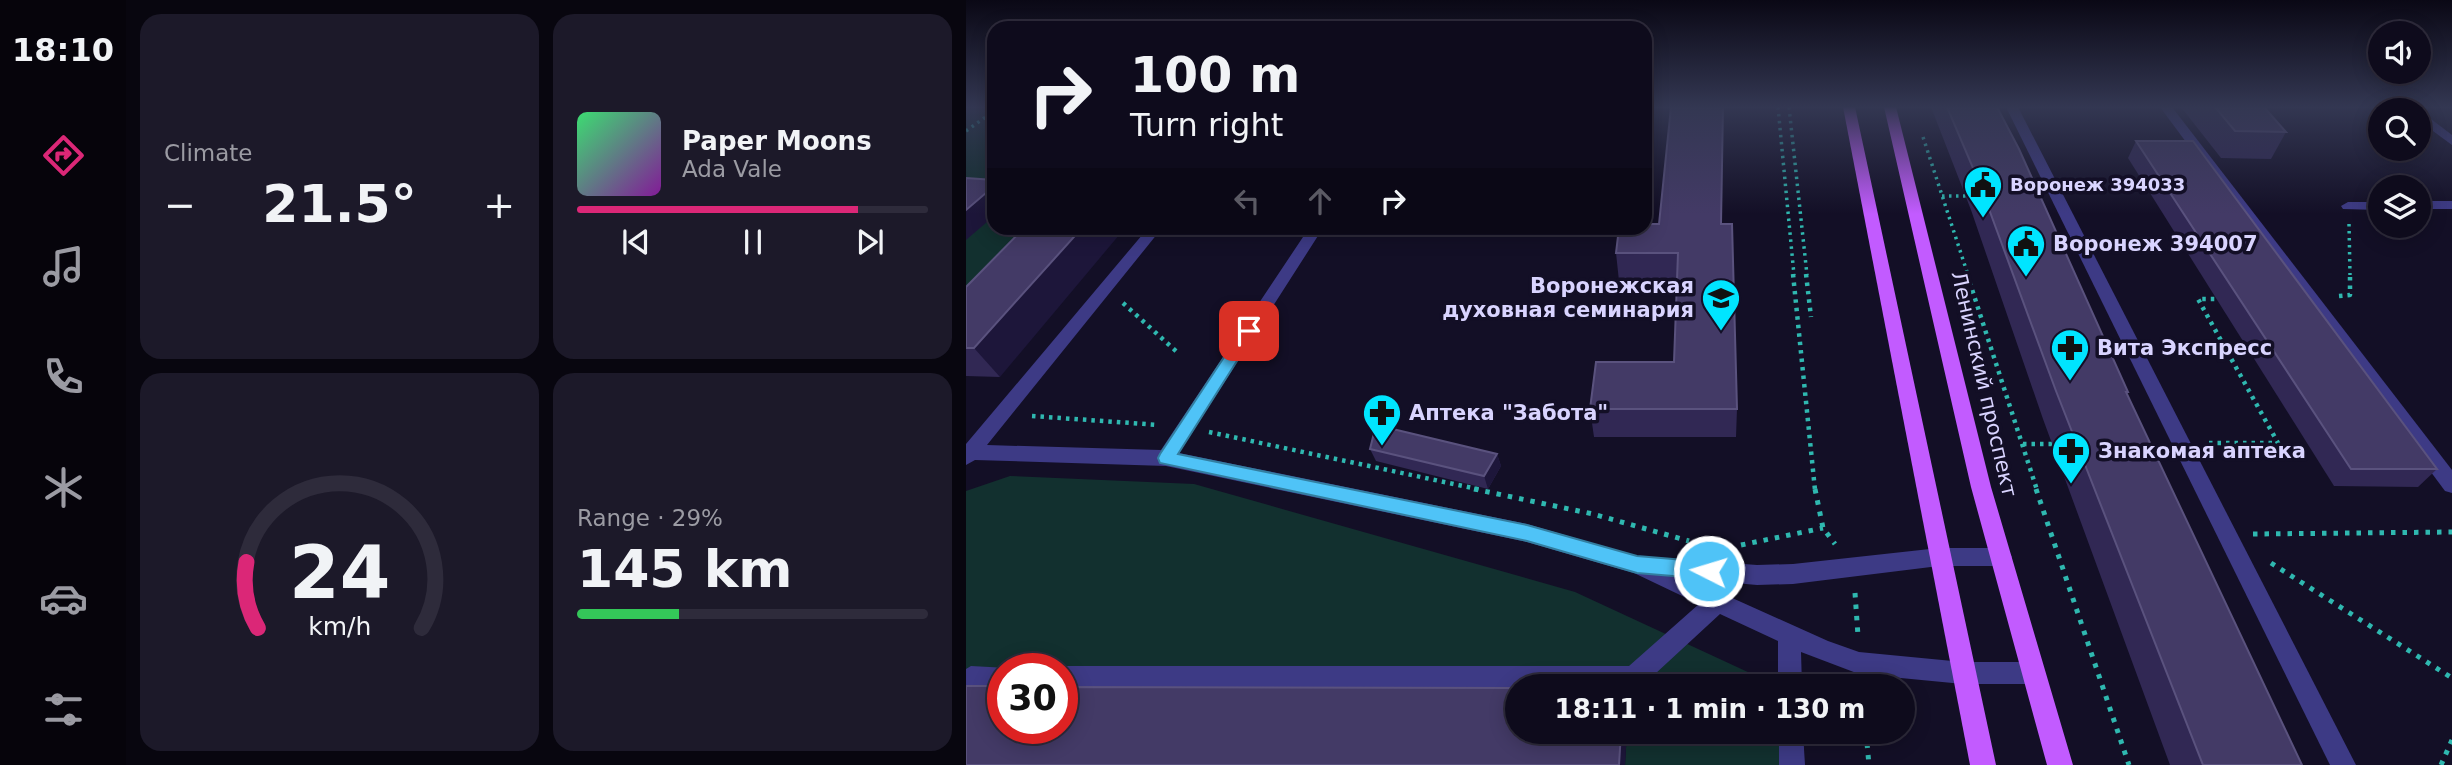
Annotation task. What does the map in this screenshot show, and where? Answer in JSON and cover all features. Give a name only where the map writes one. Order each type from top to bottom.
[{"type":"main road","points":[[1856,143],[1983,765]]},
{"type":"main road","name":"Ленинский проспект","points":[[1899,143],[1970,440],[2060,765]]},
{"type":"street","points":[[2030,143],[2343,765]]},
{"type":"street","points":[[2193,143],[2452,485]]},
{"type":"street","points":[[2431,205],[2452,205]]},
{"type":"street","points":[[2348,206],[2368,206]]},
{"type":"street","points":[[968,454],[1148,235]]},
{"type":"street","points":[[1166,458],[1311,235]]},
{"type":"street","points":[[968,454],[1166,458],[1527,533],[1637,565],[1789,635],[1860,663],[1963,673],[2033,673]]},
{"type":"street","points":[[1637,565],[1757,575],[1940,556],[2001,557]]},
{"type":"street","points":[[1078,678],[1634,678],[1718,601]]},
{"type":"street","points":[[1789,635],[1790,674]]},
{"type":"street","points":[[966,686],[971,678],[987,678]]},
{"type":"street","points":[[1791,744],[1792,765]]},
{"type":"path","points":[[1781,143],[1812,476],[1823,528],[1853,566],[1860,663]]},
{"type":"path","points":[[1793,143],[1811,317]]},
{"type":"path","points":[[1925,143],[2023,444],[2063,579],[2129,765]]},
{"type":"path","points":[[1942,196],[1981,196]]},
{"type":"path","points":[[2311,296],[2350,295],[2348,206]]},
{"type":"path","points":[[1105,288],[1177,352]]},
{"type":"path","points":[[2180,443],[2277,443],[2198,299],[2235,298]]},
{"type":"path","points":[[1003,414],[1186,427],[1593,514],[1695,542]]},
{"type":"path","points":[[2023,444],[2062,444]]},
{"type":"path","points":[[1733,547],[1823,528]]},
{"type":"path","points":[[2226,534],[2452,532]]},
{"type":"path","points":[[2226,534],[2452,678]]},
{"type":"path","points":[[2441,765],[2452,740]]},
{"type":"path","points":[[1867,744],[1869,765]]},
{"type":"green space","points":[[966,143],[987,143],[987,235],[1036,235],[966,308]]},
{"type":"green space","points":[[1010,476],[1194,484],[1575,592],[1752,674],[1505,674],[1505,710],[1078,670],[1078,653],[987,653],[987,686],[966,709],[966,491]]},
{"type":"green space","points":[[1626,744],[1780,744],[1781,765],[1625,765]]},
{"type":"building","points":[[1667,143],[1722,143],[1721,224],[1732,224],[1737,409],[1590,409],[1596,362],[1674,362],[1678,253],[1616,253],[1618,235],[1652,235],[1652,224],[1659,224]]},
{"type":"building","points":[[1962,143],[2016,143],[2126,392],[2302,765],[2203,765],[2056,391]]},
{"type":"building","points":[[2137,143],[2194,143],[2437,469],[2351,469]]},
{"type":"building","points":[[966,178],[987,180],[987,192],[966,210]]},
{"type":"building","points":[[1017,235],[1076,235],[974,348],[966,348],[966,287]]},
{"type":"building","points":[[1376,425],[1497,454],[1484,476],[1370,449]]},
{"type":"building","points":[[966,686],[987,686],[987,744],[1078,744],[1078,687],[1505,688],[1505,744],[1620,744],[1619,765],[966,765]]},
{"type":"place","name":"Воронеж 394033","points":[[1983,219]]},
{"type":"place","name":"Воронеж 394007","points":[[2026,278]]},
{"type":"place","name":"Воронежская духовная семинария","points":[[1721,332]]},
{"type":"place","name":"Вита Экспресс","points":[[2070,382]]},
{"type":"place","name":"Аптека \"Забота\"","points":[[1382,447]]},
{"type":"place","name":"Знакомая аптека","points":[[2071,485]]},
{"type":"route","points":[[1249,331],[1166,458],[1527,533],[1637,565],[1709,571]]}]
